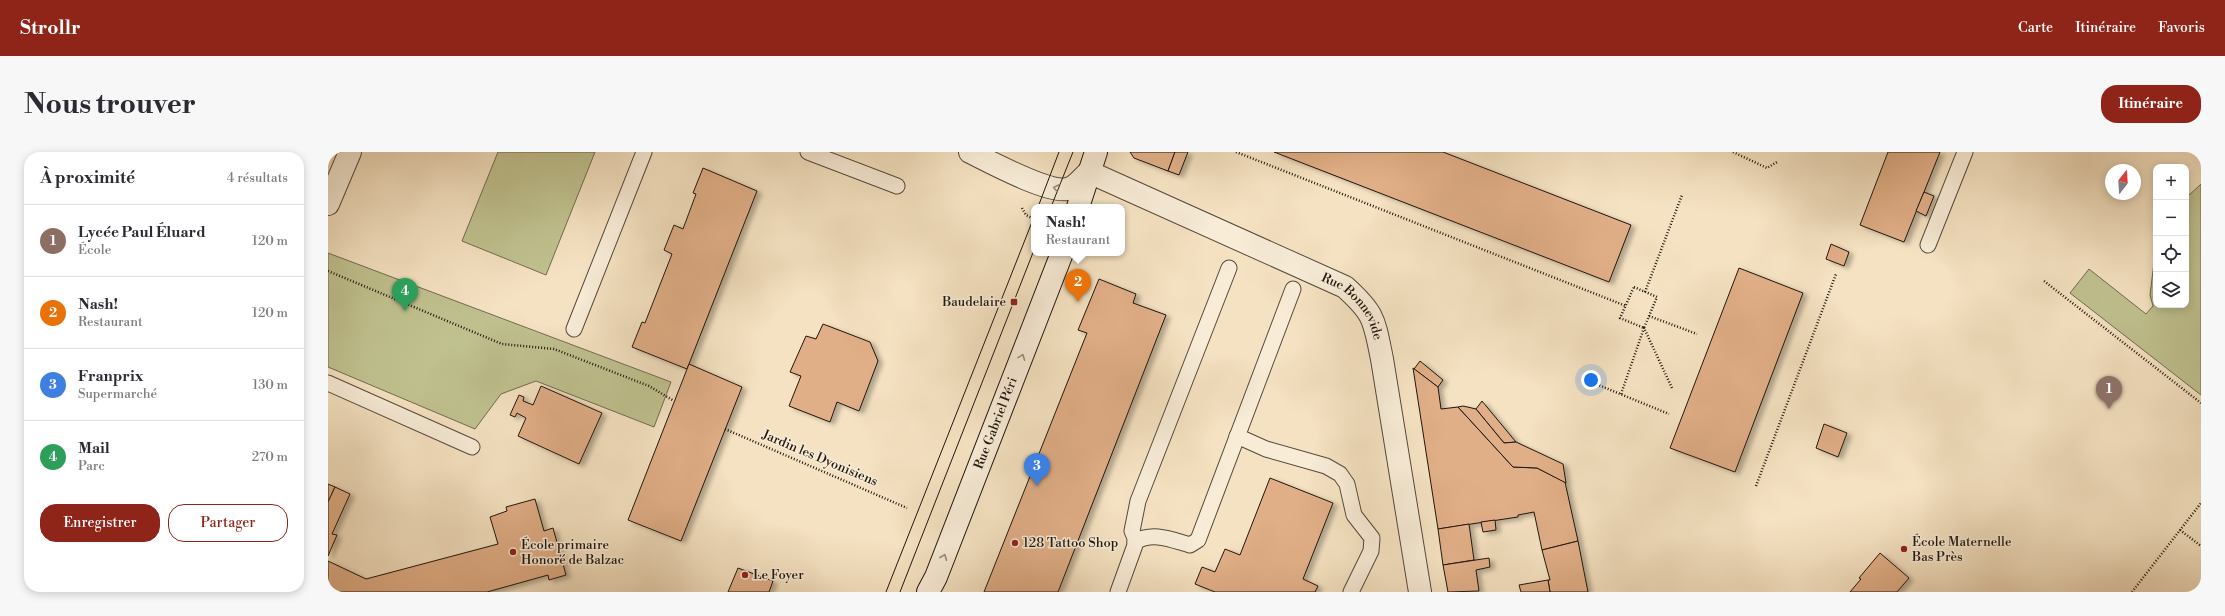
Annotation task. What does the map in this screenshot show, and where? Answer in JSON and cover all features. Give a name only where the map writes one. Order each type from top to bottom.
[{"type":"street","points":[[328,204],[350,152]]},
{"type":"street","points":[[970,152],[1019,176],[1058,190],[1069,189],[1089,172]]},
{"type":"street","points":[[1079,204],[1096,152]]},
{"type":"street","name":"Rue Bonnevide","points":[[1089,172],[1345,287],[1364,304],[1375,322],[1420,592]]},
{"type":"street","name":"Rue Gabriel Péri","points":[[928,592],[936,577],[980,467],[1061,256]]},
{"type":"lane","points":[[574,329],[644,152]]},
{"type":"lane","points":[[808,152],[896,186]]},
{"type":"lane","points":[[1928,245],[1965,152]]},
{"type":"lane","points":[[1118,592],[1135,542],[1132,531],[1138,501],[1229,268]]},
{"type":"lane","points":[[1135,542],[1141,538],[1155,536],[1190,545],[1198,540],[1293,289]]},
{"type":"lane","points":[[328,383],[472,447]]},
{"type":"lane","points":[[1237,436],[1266,449],[1326,466],[1340,474],[1347,484],[1354,515],[1372,538],[1371,551],[1351,592]]},
{"type":"path","points":[[1236,152],[1626,306]]},
{"type":"path","points":[[1733,152],[1768,168],[1777,162]]},
{"type":"path","points":[[1645,292],[1682,195]]},
{"type":"path","points":[[1022,208],[1026,215],[1031,217]]},
{"type":"path","points":[[328,271],[502,344],[554,349],[649,386],[674,401]]},
{"type":"path","points":[[1756,486],[1836,274]]},
{"type":"path","points":[[2044,281],[2201,403]]},
{"type":"path","points":[[1621,394],[1644,328],[1657,297],[1634,287],[1620,318],[1644,328],[1672,388]]},
{"type":"path","points":[[1649,316],[1697,334]]},
{"type":"path","points":[[1592,382],[1669,414]]},
{"type":"path","name":"Jardin les Dyonisiens","points":[[725,429],[907,508]]},
{"type":"path","points":[[2132,592],[2201,503]]},
{"type":"path","points":[[2180,530],[2201,546]]},
{"type":"green space","points":[[498,152],[595,152],[546,275],[462,241]]},
{"type":"green space","points":[[2201,184],[2201,395],[2070,293],[2089,269],[2146,314],[2153,306],[2153,308],[2189,308],[2189,195]]},
{"type":"green space","points":[[328,253],[671,382],[654,427],[536,381],[501,394],[475,429],[328,367]]},
{"type":"green space","points":[[2153,270],[2153,306],[2150,295]]},
{"type":"building","points":[[1130,152],[1175,152],[1168,171],[1134,158]]},
{"type":"building","points":[[1175,152],[1188,152],[1179,175],[1168,171]]},
{"type":"building","points":[[1274,152],[1443,152],[1631,225],[1609,282]]},
{"type":"building","points":[[1888,152],[1940,152],[1904,242],[1860,225]]},
{"type":"building","points":[[703,168],[757,191],[687,369],[632,347],[642,322],[645,323],[672,254],[664,250],[674,225],[683,229],[696,194],[693,193]]},
{"type":"building","points":[[1924,192],[1934,196],[1926,216],[1916,211]]},
{"type":"building","points":[[1831,244],[1849,252],[1844,266],[1826,259]]},
{"type":"building","points":[[1739,268],[1803,293],[1735,472],[1670,448]]},
{"type":"building","points":[[1099,279],[1136,294],[1133,303],[1166,315],[1058,592],[984,592],[1087,333],[1078,330]]},
{"type":"building","points":[[823,324],[870,342],[878,361],[859,411],[837,402],[830,422],[789,406],[801,376],[790,372],[806,336],[816,339]]},
{"type":"building","points":[[1420,361],[1443,380],[1438,387],[1414,369]]},
{"type":"building","points":[[689,364],[742,387],[681,541],[628,520]]},
{"type":"building","points":[[1413,368],[1438,387],[1441,409],[1458,407],[1513,467],[1537,468],[1565,482],[1578,541],[1542,550],[1534,512],[1518,515],[1518,517],[1438,529]]},
{"type":"building","points":[[541,386],[602,413],[579,464],[518,436],[526,418],[517,413],[515,417],[510,415],[519,395],[524,397],[523,401],[533,405]]},
{"type":"building","points":[[1482,401],[1516,442],[1504,443],[1476,409]]},
{"type":"building","points":[[1463,406],[1476,409],[1504,443],[1516,442],[1563,464],[1566,483],[1537,468],[1513,467],[1458,407]]},
{"type":"building","points":[[1824,424],[1847,433],[1838,457],[1816,448]]},
{"type":"building","points":[[1270,478],[1333,503],[1303,579],[1318,586],[1315,592],[1215,592],[1195,584],[1202,567],[1215,572],[1225,549],[1240,555]]},
{"type":"building","points":[[328,484],[335,487],[328,502]]},
{"type":"building","points":[[335,487],[350,494],[332,534],[337,535],[328,556],[328,502]]},
{"type":"building","name":"École primaire Honoré de Balzac","points":[[535,499],[544,531],[553,528],[566,575],[549,580],[548,575],[487,592],[328,592],[328,561],[366,579],[498,544],[490,517],[507,511],[506,507]]},
{"type":"building","points":[[1495,520],[1496,530],[1483,532],[1481,522]]},
{"type":"building","points":[[1469,524],[1474,560],[1443,565],[1438,529]]},
{"type":"building","points":[[1578,541],[1588,592],[1550,592],[1548,580],[1550,580],[1542,550]]},
{"type":"building","points":[[1880,553],[1909,578],[1897,592],[1850,592],[1861,579],[1859,578]]},
{"type":"building","points":[[1489,558],[1490,567],[1476,570],[1479,591],[1448,592],[1443,565]]},
{"type":"building","name":"Le Foyer","points":[[738,568],[773,581],[769,592],[728,592]]},
{"type":"building","points":[[1548,580],[1550,592],[1521,592],[1519,585]]},
{"type":"tram line","points":[[1039,204],[1059,152]]},
{"type":"tram line","points":[[1052,204],[1073,152]]},
{"type":"tram line","points":[[886,592],[1031,225]]},
{"type":"tram line","points":[[900,592],[1032,256]]},
{"type":"place","name":"Baudelaire","points":[[1014,302]]},
{"type":"place","name":"Nash!","points":[[1078,302]]},
{"type":"place","name":"Mail","points":[[405,311]]},
{"type":"place","name":"Lycée Paul Éluard","points":[[2109,409]]},
{"type":"place","name":"Franprix","points":[[1037,486]]},
{"type":"place","name":"128 Tattoo Shop","points":[[1015,543]]},
{"type":"place","name":"École Maternelle Bas Près","points":[[1904,549]]},
{"type":"place","name":"École primaire Honoré de Balzac","points":[[513,552]]},
{"type":"place","name":"Le Foyer","points":[[745,575]]}]
